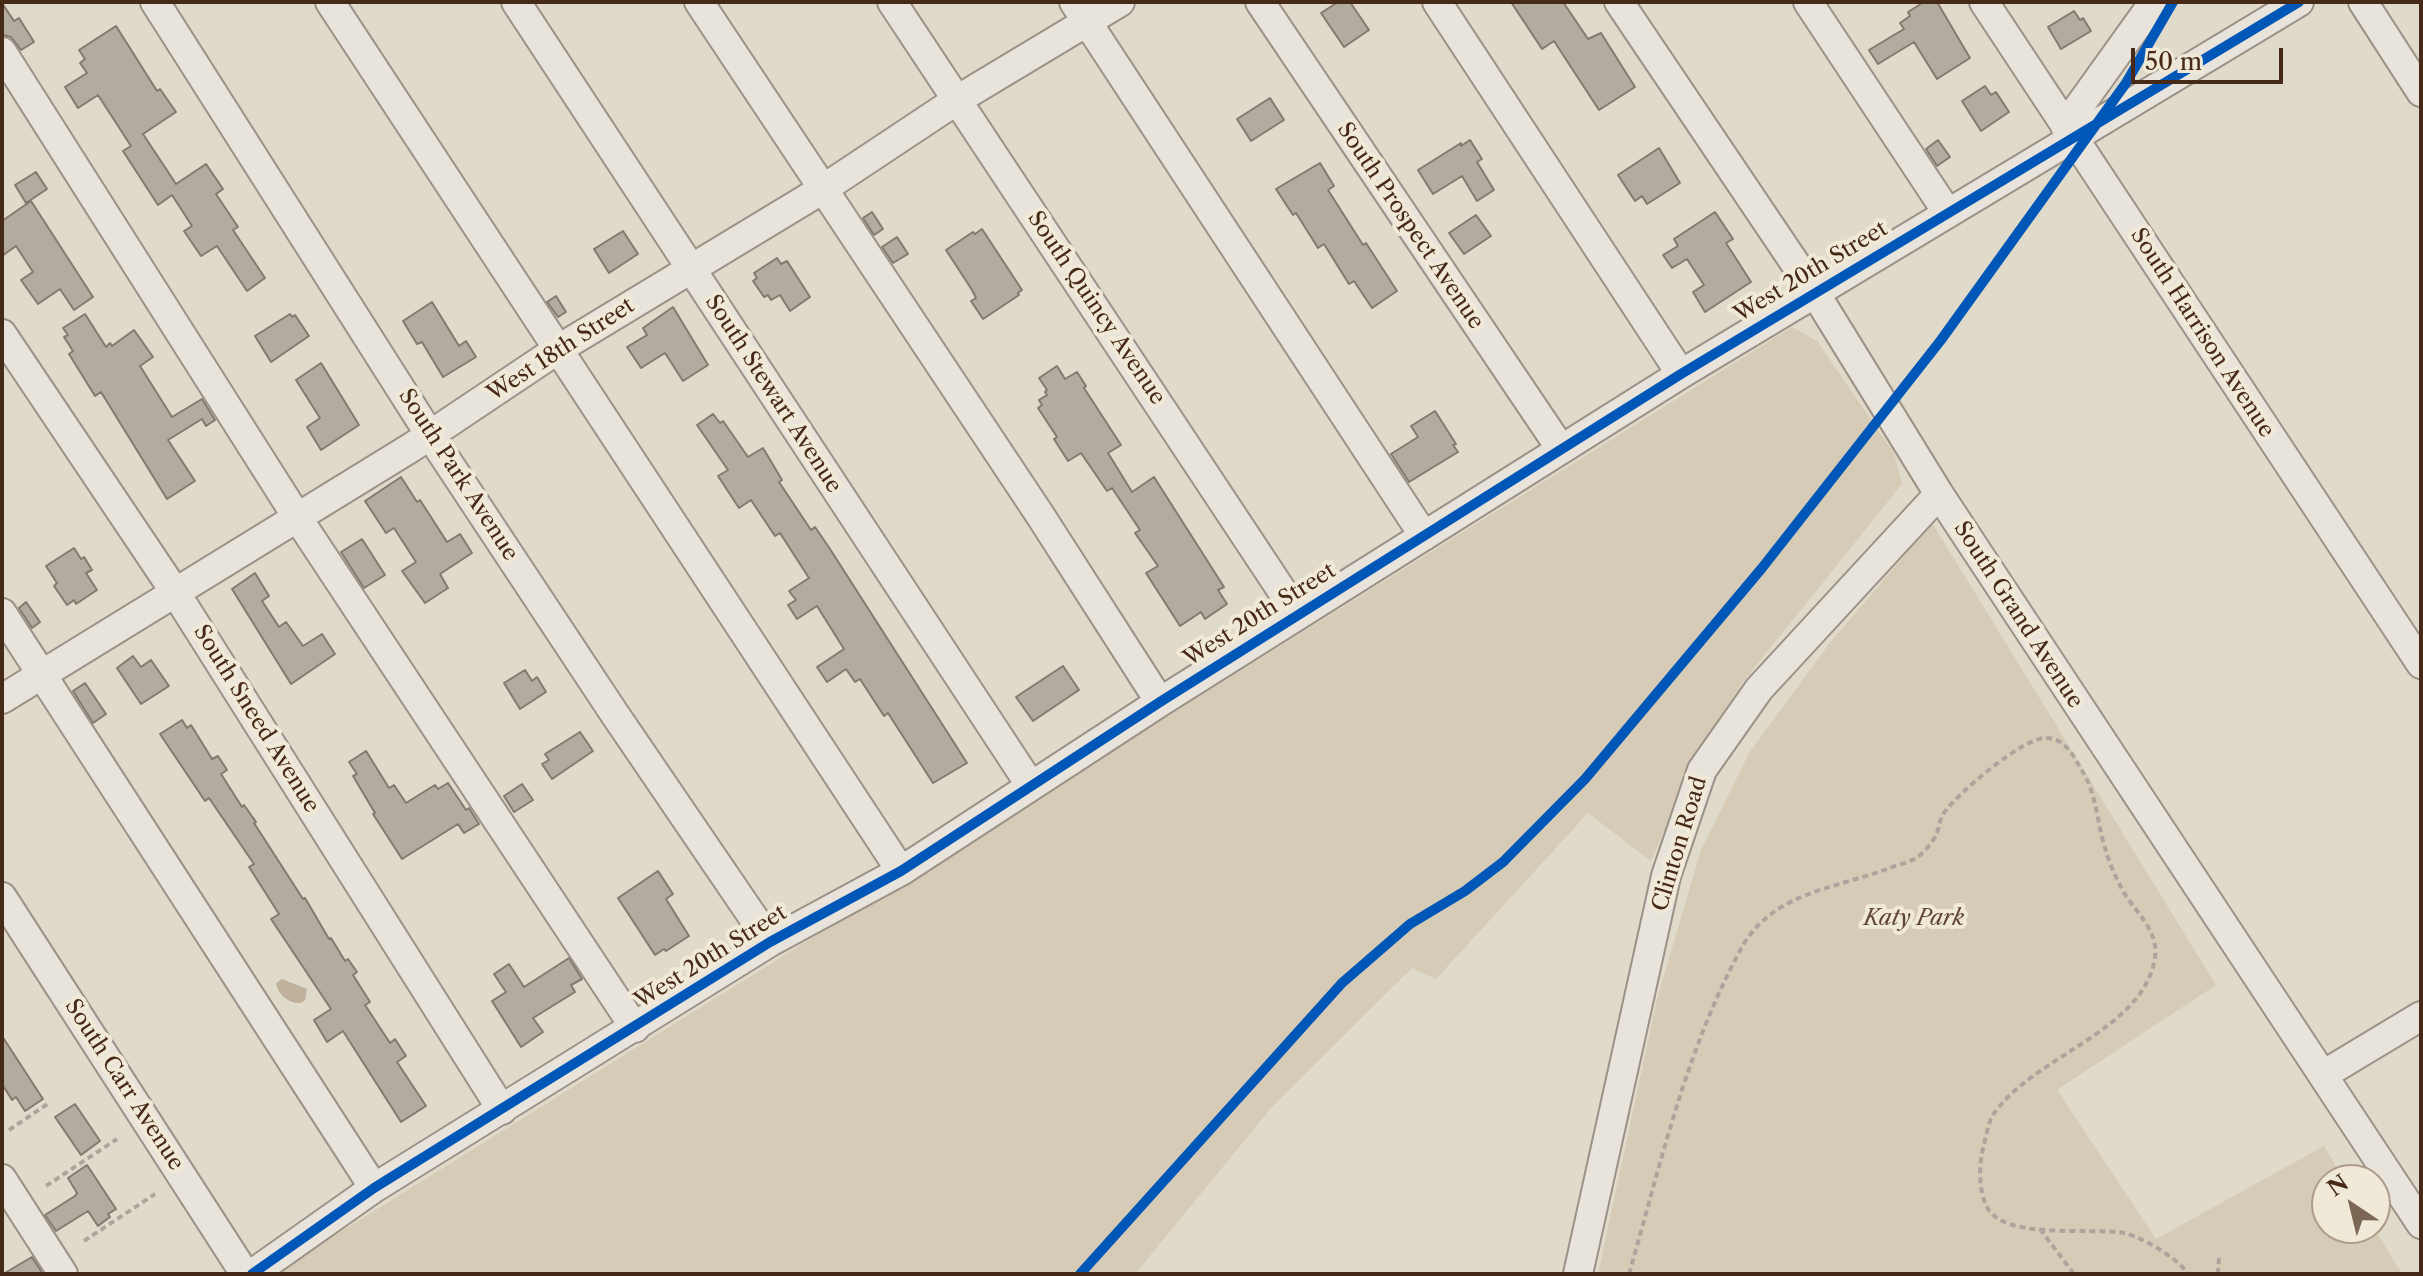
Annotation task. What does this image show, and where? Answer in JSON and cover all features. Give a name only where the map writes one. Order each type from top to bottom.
[{"type":"street","name":"South Park Avenue","points":[[155,2],[430,435],[770,942]]},
{"type":"street","points":[[330,2],[901,871]]},
{"type":"street","name":"South Stewart Avenue","points":[[516,2],[1031,786]]},
{"type":"street","points":[[699,2],[1040,515],[1160,702]]},
{"type":"street","name":"South Quincy Avenue","points":[[892,2],[1298,615]]},
{"type":"street","name":"West 18th Street","points":[[2,699],[430,435],[557,350],[823,189],[957,100],[1080,12],[1120,2]]},
{"type":"street","name":"South Prospect Avenue","points":[[1260,2],[1561,449]]},
{"type":"street","points":[[1437,2],[1681,374]]},
{"type":"street","name":"South Grand Avenue","points":[[1619,2],[1815,293],[1939,494],[2421,1224]]},
{"type":"street","points":[[1808,2],[1947,212]]},
{"type":"street","name":"South Harrison Avenue","points":[[1984,2],[2421,664]]},
{"type":"street","points":[[2069,132],[2154,2]]},
{"type":"street","name":"West 20th Street","points":[[252,1274],[374,1188],[770,942],[901,871],[1160,702],[1681,374],[1947,212],[2069,132],[2299,2]]},
{"type":"street","points":[[2363,2],[2421,92]]},
{"type":"street","points":[[1080,12],[1424,536]]},
{"type":"street","points":[[2,52],[297,517],[635,1028]]},
{"type":"street","name":"South Sneed Avenue","points":[[2,334],[175,592],[502,1110]]},
{"type":"street","name":"Clinton Road","points":[[1578,1274],[1666,876],[1702,770],[1759,689],[1939,494]]},
{"type":"street","points":[[2,613],[374,1188]]},
{"type":"street","name":"South Carr Avenue","points":[[2,897],[245,1274]]},
{"type":"street","points":[[2323,1075],[2421,1016]]},
{"type":"street","points":[[2,1179],[63,1274]]},
{"type":"path","points":[[1629,1274],[1676,1107],[1694,1055],[1744,943],[1767,917],[1790,901],[1821,889],[1856,881],[1918,857],[1936,836],[1940,818],[1957,796],[2019,748],[2034,739],[2050,737],[2068,747],[2087,778],[2105,850],[2119,886],[2155,941],[2151,974],[2128,1010],[2013,1091],[1991,1118],[1981,1157],[1981,1181],[1987,1208],[2001,1221],[2026,1228],[2124,1233],[2150,1244],[2188,1274]]},
{"type":"path","points":[[9,1130],[49,1103]]},
{"type":"path","points":[[46,1186],[117,1139]]},
{"type":"path","points":[[84,1241],[155,1194]]},
{"type":"path","points":[[2040,1229],[2074,1274]]},
{"type":"path","points":[[2218,1274],[2219,1258]]},
{"type":"green space","points":[[1792,327],[1817,341],[1894,453],[1902,484],[1743,682],[1702,744],[1651,861],[1588,813],[1436,979],[1412,968],[1272,1107],[1135,1274],[273,1274]]},
{"type":"green space","name":"Katy Park","points":[[1932,523],[2216,985],[2057,1090],[2156,1239],[2324,1146],[2335,1164],[2311,1164],[2311,1244],[2384,1244],[2402,1274],[1598,1274],[1657,999],[1701,850],[1749,753],[1829,644]]},
{"type":"shaded area","points":[[282,979],[307,989],[305,1000],[297,1003],[285,998],[276,983]]},
{"type":"building","points":[[1338,2],[1350,2],[1369,30],[1344,47],[1321,13]]},
{"type":"building","points":[[1511,2],[1563,2],[1588,39],[1601,33],[1635,87],[1599,110],[1554,41],[1542,49]]},
{"type":"building","points":[[1924,2],[1937,2],[1970,58],[1937,79],[1914,42],[1878,64],[1869,50],[1904,29],[1900,23],[1910,16],[1908,12]]},
{"type":"building","points":[[2,3],[14,21],[19,18],[34,42],[21,50],[11,37],[2,35]]},
{"type":"building","points":[[2074,11],[2091,31],[2061,49],[2048,27]]},
{"type":"building","points":[[116,26],[157,91],[160,89],[176,112],[143,134],[176,184],[206,164],[223,189],[216,194],[238,227],[233,230],[265,278],[247,291],[217,246],[201,256],[184,231],[192,226],[172,195],[158,205],[123,151],[131,146],[98,95],[78,108],[65,87],[87,73],[80,63],[85,59],[79,50]]},
{"type":"building","points":[[1985,86],[1991,95],[1996,92],[2009,112],[1981,131],[1962,101]]},
{"type":"building","points":[[1270,98],[1284,120],[1251,141],[1237,119]]},
{"type":"building","points":[[1470,140],[1482,159],[1477,162],[1494,190],[1477,201],[1462,176],[1433,194],[1418,170]]},
{"type":"building","points":[[1938,140],[1950,157],[1937,166],[1926,149]]},
{"type":"building","points":[[1659,148],[1680,183],[1647,204],[1642,196],[1635,201],[1618,175]]},
{"type":"building","points":[[1320,163],[1334,186],[1328,190],[1397,291],[1372,308],[1354,281],[1349,284],[1324,244],[1318,248],[1276,189]]},
{"type":"building","points":[[36,172],[47,189],[26,203],[15,185]]},
{"type":"building","points":[[31,201],[93,297],[74,310],[60,289],[38,304],[21,280],[33,272],[16,246],[2,256],[2,221]]},
{"type":"building","points":[[872,212],[883,229],[874,235],[863,218]]},
{"type":"building","points":[[1715,212],[1733,239],[1726,243],[1751,282],[1705,312],[1693,292],[1704,285],[1687,259],[1672,268],[1663,255],[1678,246],[1674,239]]},
{"type":"building","points":[[1476,215],[1491,236],[1464,254],[1449,233]]},
{"type":"building","points":[[982,229],[1022,290],[983,319],[971,301],[976,298],[972,290],[946,250]]},
{"type":"building","points":[[623,231],[638,254],[609,273],[594,249]]},
{"type":"building","points":[[897,237],[908,254],[893,263],[882,247]]},
{"type":"building","points":[[777,258],[781,264],[787,261],[810,297],[790,311],[780,295],[771,300],[768,295],[764,297],[753,281],[757,278],[754,273]]},
{"type":"building","points":[[556,296],[566,312],[558,317],[547,302]]},
{"type":"building","points":[[432,302],[459,346],[466,341],[476,357],[443,377],[422,342],[417,344],[403,321]]},
{"type":"building","points":[[673,307],[708,365],[683,381],[665,353],[641,368],[627,347],[647,335],[643,328]]},
{"type":"building","points":[[85,314],[106,347],[134,330],[153,357],[140,366],[172,417],[202,399],[215,420],[206,426],[202,419],[168,440],[195,481],[167,499],[101,392],[95,396],[69,354],[73,351],[64,337],[68,335],[63,328]]},
{"type":"building","points":[[290,314],[292,317],[295,315],[309,336],[271,362],[255,336]]},
{"type":"building","points":[[321,363],[359,425],[321,450],[307,427],[320,418],[296,380]]},
{"type":"building","points":[[1057,366],[1065,379],[1077,372],[1086,386],[1084,388],[1121,445],[1108,453],[1132,492],[1154,477],[1224,587],[1218,590],[1227,604],[1205,619],[1201,612],[1180,626],[1146,573],[1158,566],[1135,533],[1140,530],[1112,488],[1107,491],[1081,453],[1068,461],[1054,439],[1057,437],[1038,408],[1042,405],[1039,400],[1047,395],[1039,378]]},
{"type":"building","points":[[1435,411],[1458,452],[1409,482],[1391,454],[1418,437],[1411,426]]},
{"type":"building","points":[[713,414],[720,423],[723,421],[748,457],[763,448],[782,480],[779,482],[811,530],[815,527],[830,549],[967,763],[933,783],[888,713],[884,716],[860,679],[855,682],[846,669],[827,682],[817,667],[844,649],[817,606],[797,619],[788,605],[796,600],[789,591],[809,578],[780,533],[775,536],[751,500],[739,508],[718,476],[728,470],[697,425]]},
{"type":"building","points":[[401,477],[447,542],[460,534],[472,553],[440,574],[448,588],[425,603],[402,571],[416,562],[394,528],[386,533],[365,501]]},
{"type":"building","points":[[362,539],[385,575],[364,588],[341,552]]},
{"type":"building","points":[[74,548],[92,570],[86,573],[97,590],[76,604],[74,600],[67,605],[54,586],[57,583],[46,566]]},
{"type":"building","points":[[255,573],[269,596],[262,601],[279,627],[286,622],[303,646],[322,634],[335,654],[291,684],[232,589]]},
{"type":"building","points":[[26,602],[40,622],[32,628],[19,608]]},
{"type":"building","points":[[133,656],[141,667],[151,660],[169,686],[141,704],[117,668]]},
{"type":"building","points":[[1063,666],[1079,690],[1033,721],[1016,697]]},
{"type":"building","points":[[525,670],[532,681],[537,677],[546,692],[520,709],[504,683]]},
{"type":"building","points":[[85,683],[106,714],[93,723],[73,691]]},
{"type":"building","points":[[182,720],[187,728],[191,725],[212,759],[218,756],[227,770],[221,774],[242,807],[244,805],[256,822],[329,939],[357,972],[353,975],[370,1002],[365,1005],[390,1043],[395,1039],[406,1056],[397,1062],[426,1106],[401,1122],[343,1031],[327,1042],[314,1020],[331,1009],[271,919],[279,914],[249,867],[254,864],[209,798],[205,801],[160,734]]},
{"type":"building","points":[[580,732],[593,751],[552,779],[542,764],[549,760],[545,754]]},
{"type":"building","points":[[366,751],[389,788],[394,785],[406,803],[435,785],[438,789],[448,783],[479,824],[464,833],[458,824],[402,859],[353,776],[357,774],[349,762]]},
{"type":"building","points":[[522,784],[533,800],[514,812],[504,796]]},
{"type":"building","points":[[658,871],[673,894],[666,899],[689,936],[655,955],[618,898]]},
{"type":"building","points":[[569,958],[582,979],[571,985],[575,992],[533,1018],[543,1032],[521,1047],[492,1001],[506,992],[494,974],[509,964],[524,987]]},
{"type":"building","points":[[2,1036],[43,1099],[25,1111],[16,1097],[12,1100],[2,1084]]},
{"type":"building","points":[[75,1104],[100,1141],[81,1155],[55,1117]]},
{"type":"building","points":[[87,1165],[116,1209],[98,1226],[88,1211],[56,1231],[45,1215],[75,1196],[77,1193],[68,1178]]},
{"type":"building","points":[[32,1257],[43,1274],[3,1274]]},
{"type":"cycle path","points":[[1080,1274],[1342,983],[1410,924],[1465,891],[1503,862],[1585,779],[1762,568],[1941,340],[2126,83],[2173,2]]},
{"type":"cycle path","points":[[252,1274],[374,1188],[770,942],[901,871],[1160,702],[1681,374],[2299,2]]}]
